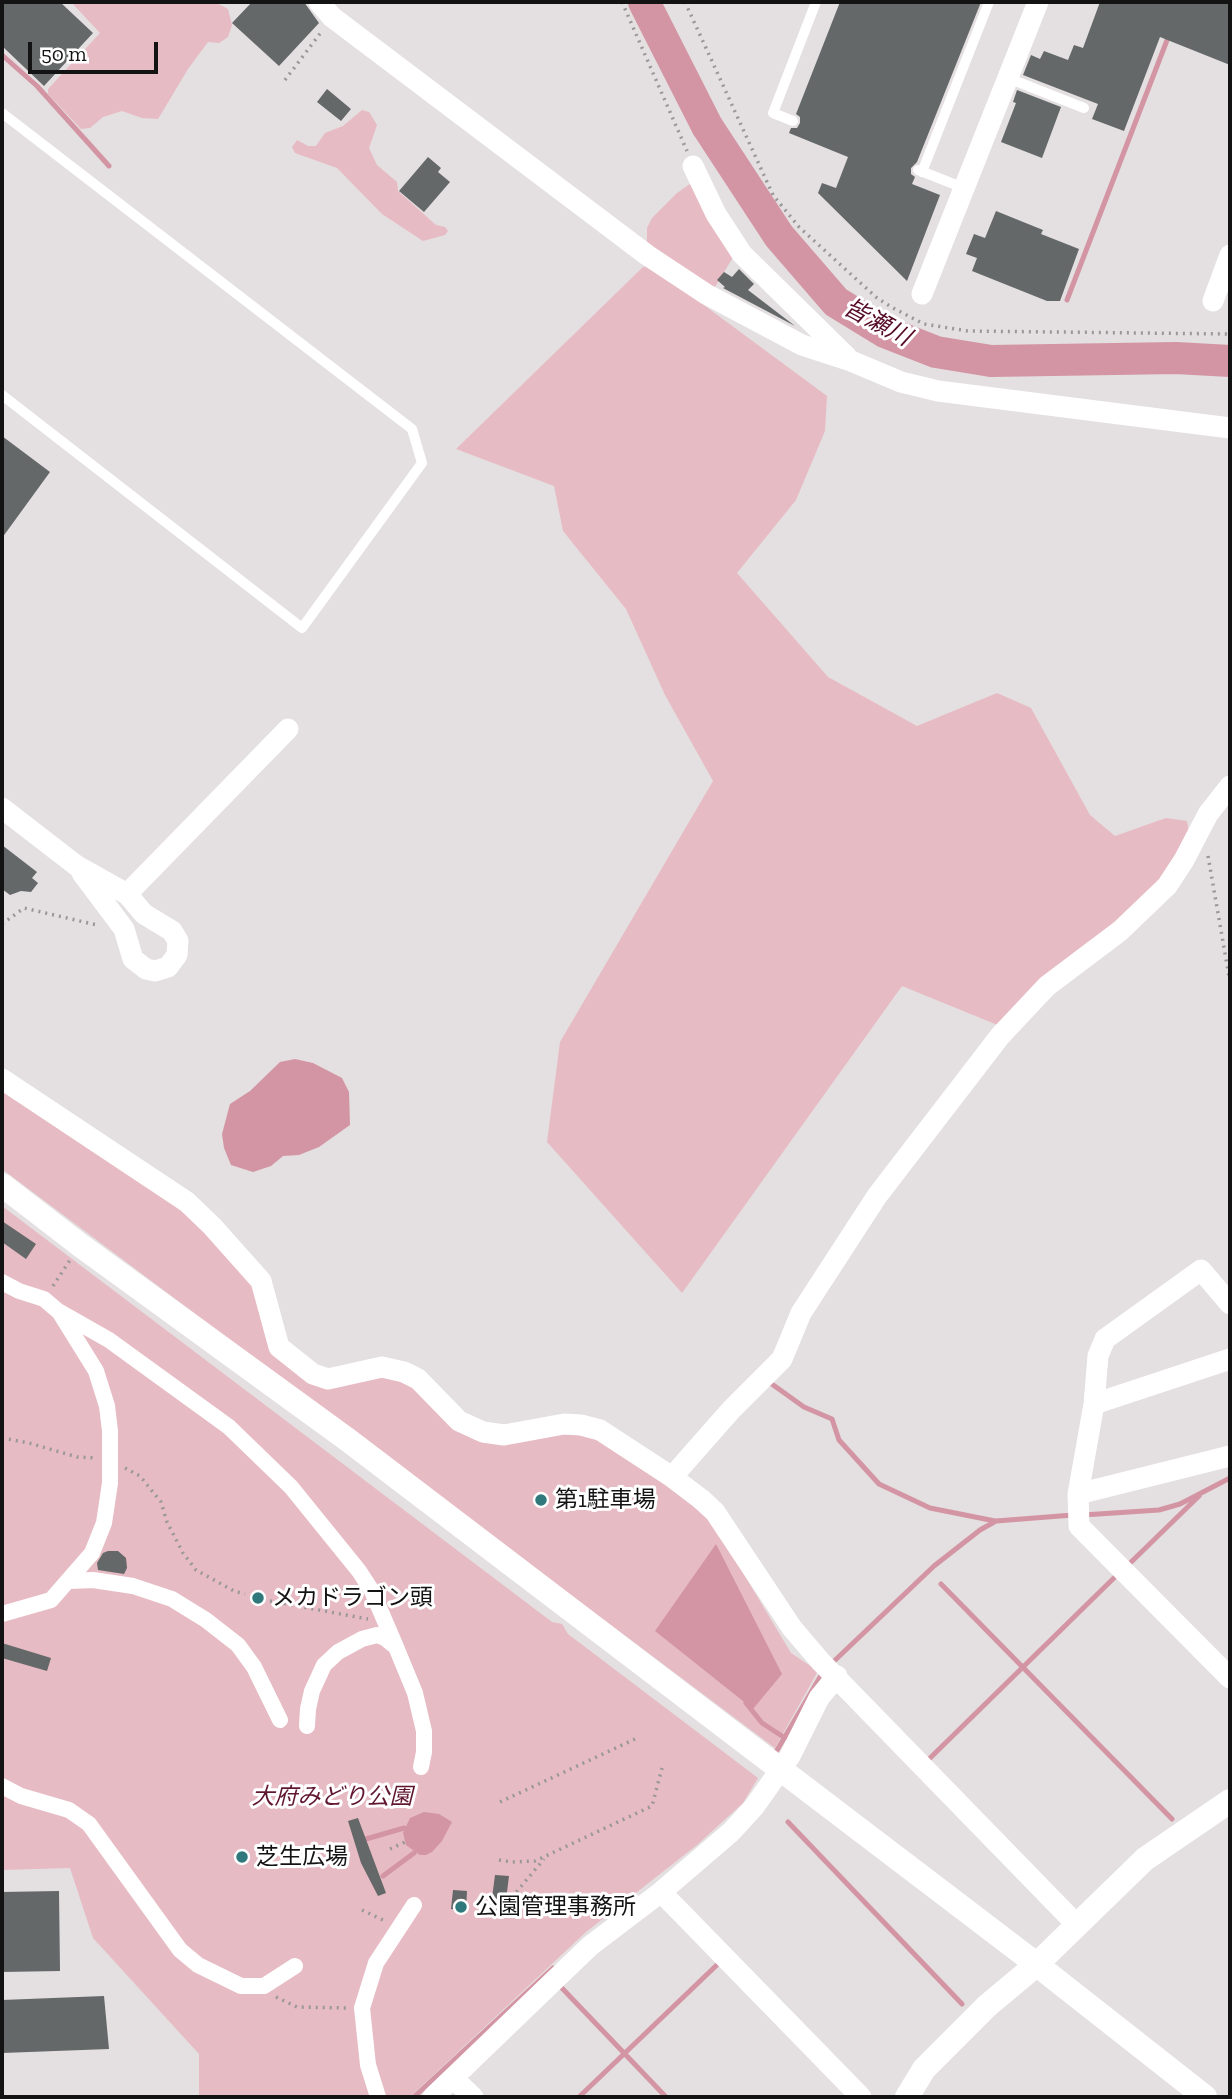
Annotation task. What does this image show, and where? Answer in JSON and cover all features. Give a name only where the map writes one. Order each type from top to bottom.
[{"type":"street","points":[[922,294],[1038,2]]},
{"type":"street","points":[[326,9],[647,255],[706,294],[802,345],[851,361],[901,382],[938,391],[1230,428]]},
{"type":"street","points":[[694,166],[716,214],[742,254],[851,361]]},
{"type":"street","points":[[1213,301],[1230,255]]},
{"type":"street","points":[[127,894],[288,729]]},
{"type":"street","points":[[673,1477],[731,1410],[782,1359],[801,1313],[877,1196],[1000,1035],[1047,986],[1120,932],[1167,886],[1208,814],[1230,786]]},
{"type":"street","points":[[2,808],[77,866],[127,894],[144,914],[172,931],[178,941],[177,955],[168,967],[155,971],[146,969],[132,959],[124,929],[77,866]]},
{"type":"street","points":[[2,1079],[187,1202],[261,1281],[279,1347],[313,1374],[328,1379],[382,1367],[404,1372],[418,1379],[459,1422],[483,1432],[504,1435],[564,1424],[581,1425],[600,1430],[673,1477],[716,1512],[792,1629],[1076,1924]]},
{"type":"street","points":[[2,1185],[348,1440],[1205,2097]]},
{"type":"street","points":[[1230,1304],[1201,1270],[1105,1339],[1098,1356],[1094,1404],[1078,1509],[1124,1572],[1230,1678]]},
{"type":"street","points":[[2,1282],[44,1299],[58,1311],[109,1340],[229,1427],[291,1488],[345,1552],[372,1591],[415,1693],[424,1731],[421,1767]]},
{"type":"street","points":[[2,1614],[51,1600],[92,1553],[104,1523],[110,1483],[107,1406],[96,1371],[58,1311]]},
{"type":"street","points":[[1094,1404],[1230,1359]]},
{"type":"street","points":[[1078,1509],[1230,1456]]},
{"type":"street","points":[[69,1581],[93,1580],[133,1586],[172,1599],[206,1620],[238,1645],[254,1667],[280,1720]]},
{"type":"street","points":[[307,1726],[308,1709],[318,1677],[324,1665],[338,1652],[362,1639],[377,1635],[396,1647]]},
{"type":"street","points":[[433,2097],[590,1946],[661,1892],[731,1832],[754,1807],[790,1756],[830,1670]]},
{"type":"street","points":[[2,1786],[21,1796],[69,1810],[89,1824],[180,1950],[198,1965],[242,1986],[264,1986],[295,1966]]},
{"type":"street","points":[[907,2097],[924,2069],[987,2006],[1036,1965],[1145,1859],[1230,1801]]},
{"type":"street","points":[[661,1892],[861,2097]]},
{"type":"street","points":[[378,2097],[368,2065],[362,2008],[376,1962],[414,1905]]},
{"type":"street","points":[[454,2079],[473,2097]]},
{"type":"lane","points":[[793,121],[773,113],[816,2]]},
{"type":"lane","points":[[964,188],[920,171],[989,2]]},
{"type":"lane","points":[[1008,78],[1084,108]]},
{"type":"lane","points":[[2,113],[412,429],[422,463],[302,628],[2,395]]},
{"type":"path","points":[[622,2],[694,166]]},
{"type":"path","points":[[685,2],[773,195],[799,227],[877,298],[893,308],[924,324],[968,331],[1230,334]]},
{"type":"path","points":[[285,80],[326,9]]},
{"type":"path","points":[[1202,827],[1230,982]]},
{"type":"path","points":[[2,924],[24,908],[124,929]]},
{"type":"path","points":[[44,1299],[80,1245]]},
{"type":"path","points":[[2,1438],[77,1457],[109,1459],[140,1476],[161,1502],[167,1522],[183,1553],[196,1570],[234,1591],[245,1594]]},
{"type":"path","points":[[270,1601],[385,1622]]},
{"type":"path","points":[[500,1802],[635,1740]]},
{"type":"path","points":[[499,1860],[535,1861],[652,1806],[662,1768]]},
{"type":"path","points":[[390,1849],[405,1842]]},
{"type":"path","points":[[496,1909],[503,1908],[546,1856]]},
{"type":"path","points":[[362,1910],[382,1921],[401,1922]]},
{"type":"path","points":[[264,1986],[278,1999],[297,2007],[362,2008]]},
{"type":"green space","points":[[71,2],[215,2],[228,9],[232,25],[228,37],[219,43],[208,42],[158,119],[142,118],[122,111],[103,117],[90,128],[81,129],[48,94],[48,89],[100,33]]},
{"type":"green space","points":[[362,110],[369,112],[377,125],[369,148],[377,165],[397,182],[398,191],[436,225],[445,227],[448,231],[445,235],[423,241],[382,214],[337,168],[295,153],[292,147],[297,140],[308,146],[316,146],[325,133],[343,126]]},
{"type":"green space","points":[[690,184],[733,250],[732,259],[715,287],[709,287],[647,242],[647,228],[652,218]]},
{"type":"green space","points":[[651,266],[827,396],[825,431],[796,500],[737,573],[828,677],[917,726],[997,693],[1031,708],[1090,815],[1115,836],[1166,818],[1187,821],[1190,839],[1160,884],[1000,1026],[902,986],[682,1293],[547,1142],[560,1042],[713,781],[665,695],[626,609],[563,531],[554,486],[456,449],[643,267]]},
{"type":"green space","points":[[2,1087],[208,1229],[254,1285],[268,1329],[320,1386],[385,1372],[404,1377],[457,1427],[580,1431],[626,1455],[712,1521],[791,1653],[818,1671],[775,1748],[2,1169]]},
{"type":"green space","name":"大府みどり公園","points":[[2,1206],[552,1622],[562,1624],[568,1634],[758,1778],[743,1803],[697,1845],[586,1932],[410,2097],[199,2097],[199,2054],[93,1938],[70,1868],[2,1870]]},
{"type":"shaded area","points":[[295,1059],[313,1063],[342,1078],[349,1092],[350,1125],[319,1147],[299,1155],[283,1156],[271,1166],[253,1172],[231,1165],[222,1134],[230,1104],[250,1091],[280,1062]]},
{"type":"shaded area","points":[[716,1544],[782,1674],[753,1709],[655,1631]]},
{"type":"shaded area","points":[[424,1812],[439,1814],[452,1822],[442,1841],[432,1852],[420,1855],[406,1845],[403,1833],[410,1818]]},
{"type":"building","points":[[2,2],[60,2],[93,33],[44,86],[2,46]]},
{"type":"building","points":[[252,2],[304,2],[319,23],[279,66],[232,23]]},
{"type":"building","points":[[840,2],[981,2],[917,162],[911,168],[911,174],[915,177],[912,184],[940,195],[907,281],[818,193],[822,183],[836,188],[848,157],[789,133],[791,128],[797,128],[800,123],[800,117],[796,114]]},
{"type":"building","points":[[1100,2],[1230,2],[1230,65],[1160,37],[1124,131],[1092,119],[1098,104],[1023,75],[1031,55],[1040,59],[1044,51],[1068,60],[1074,45],[1083,48]]},
{"type":"building","points":[[327,89],[351,109],[341,121],[317,102]]},
{"type":"building","points":[[1017,90],[1061,107],[1042,158],[1001,142],[1016,103],[1013,102]]},
{"type":"building","points":[[428,157],[441,168],[438,172],[450,182],[424,212],[399,191]]},
{"type":"building","points":[[996,211],[1043,230],[1041,234],[1079,249],[1060,301],[1047,301],[972,271],[977,258],[966,254],[974,234],[985,238]]},
{"type":"building","points":[[739,269],[754,284],[748,290],[795,326],[723,288],[725,287],[717,280],[724,272],[732,277]]},
{"type":"building","points":[[2,436],[50,472],[2,538]]},
{"type":"building","points":[[2,845],[37,872],[32,878],[38,883],[31,892],[21,891],[10,895],[2,889]]},
{"type":"building","points":[[2,1221],[36,1244],[26,1259],[2,1242]]},
{"type":"building","points":[[118,1551],[126,1558],[127,1568],[124,1574],[98,1570],[97,1563],[103,1553]]},
{"type":"building","points":[[2,1643],[51,1658],[47,1671],[2,1658]]},
{"type":"building","points":[[358,1818],[386,1893],[378,1896],[361,1863],[348,1821]]},
{"type":"building","points":[[495,1875],[509,1876],[506,1900],[492,1898]]},
{"type":"building","points":[[453,1890],[467,1891],[466,1911],[451,1909]]},
{"type":"building","points":[[59,1891],[60,1971],[2,1972],[2,1892]]},
{"type":"building","points":[[104,1996],[109,2049],[2,2053],[2,2000]]},
{"type":"waterway","name":"皆瀬川","points":[[644,2],[707,126],[779,236],[836,302],[885,332],[936,352],[991,361],[1176,358],[1230,361]]},
{"type":"waterway","points":[[1067,300],[1169,35]]},
{"type":"waterway","points":[[2,55],[37,86],[109,166]]},
{"type":"waterway","points":[[769,1382],[804,1407],[832,1419],[839,1440],[879,1484],[930,1508],[995,1521]]},
{"type":"waterway","points":[[1083,1515],[1159,1510],[1180,1504],[1230,1478]]},
{"type":"waterway","points":[[1125,1568],[1199,1496]]},
{"type":"waterway","points":[[830,1665],[934,1566],[980,1530],[996,1521],[1073,1515]]},
{"type":"waterway","points":[[925,1763],[1118,1574]]},
{"type":"waterway","points":[[941,1584],[1172,1819]]},
{"type":"waterway","points":[[773,1757],[823,1672]]},
{"type":"waterway","points":[[746,1703],[762,1723],[785,1738]]},
{"type":"waterway","points":[[788,1822],[962,2004]]},
{"type":"waterway","points":[[366,1839],[404,1828]]},
{"type":"waterway","points":[[383,1876],[414,1853]]},
{"type":"waterway","points":[[579,2097],[721,1961]]},
{"type":"waterway","points":[[414,2097],[553,1968]]},
{"type":"waterway","points":[[559,1985],[666,2097]]},
{"type":"place","name":"第1駐車場","points":[[541,1500]]},
{"type":"place","name":"メカドラゴン頭","points":[[258,1598]]},
{"type":"place","name":"芝生広場","points":[[242,1857]]},
{"type":"place","name":"公園管理事務所","points":[[461,1907]]}]
